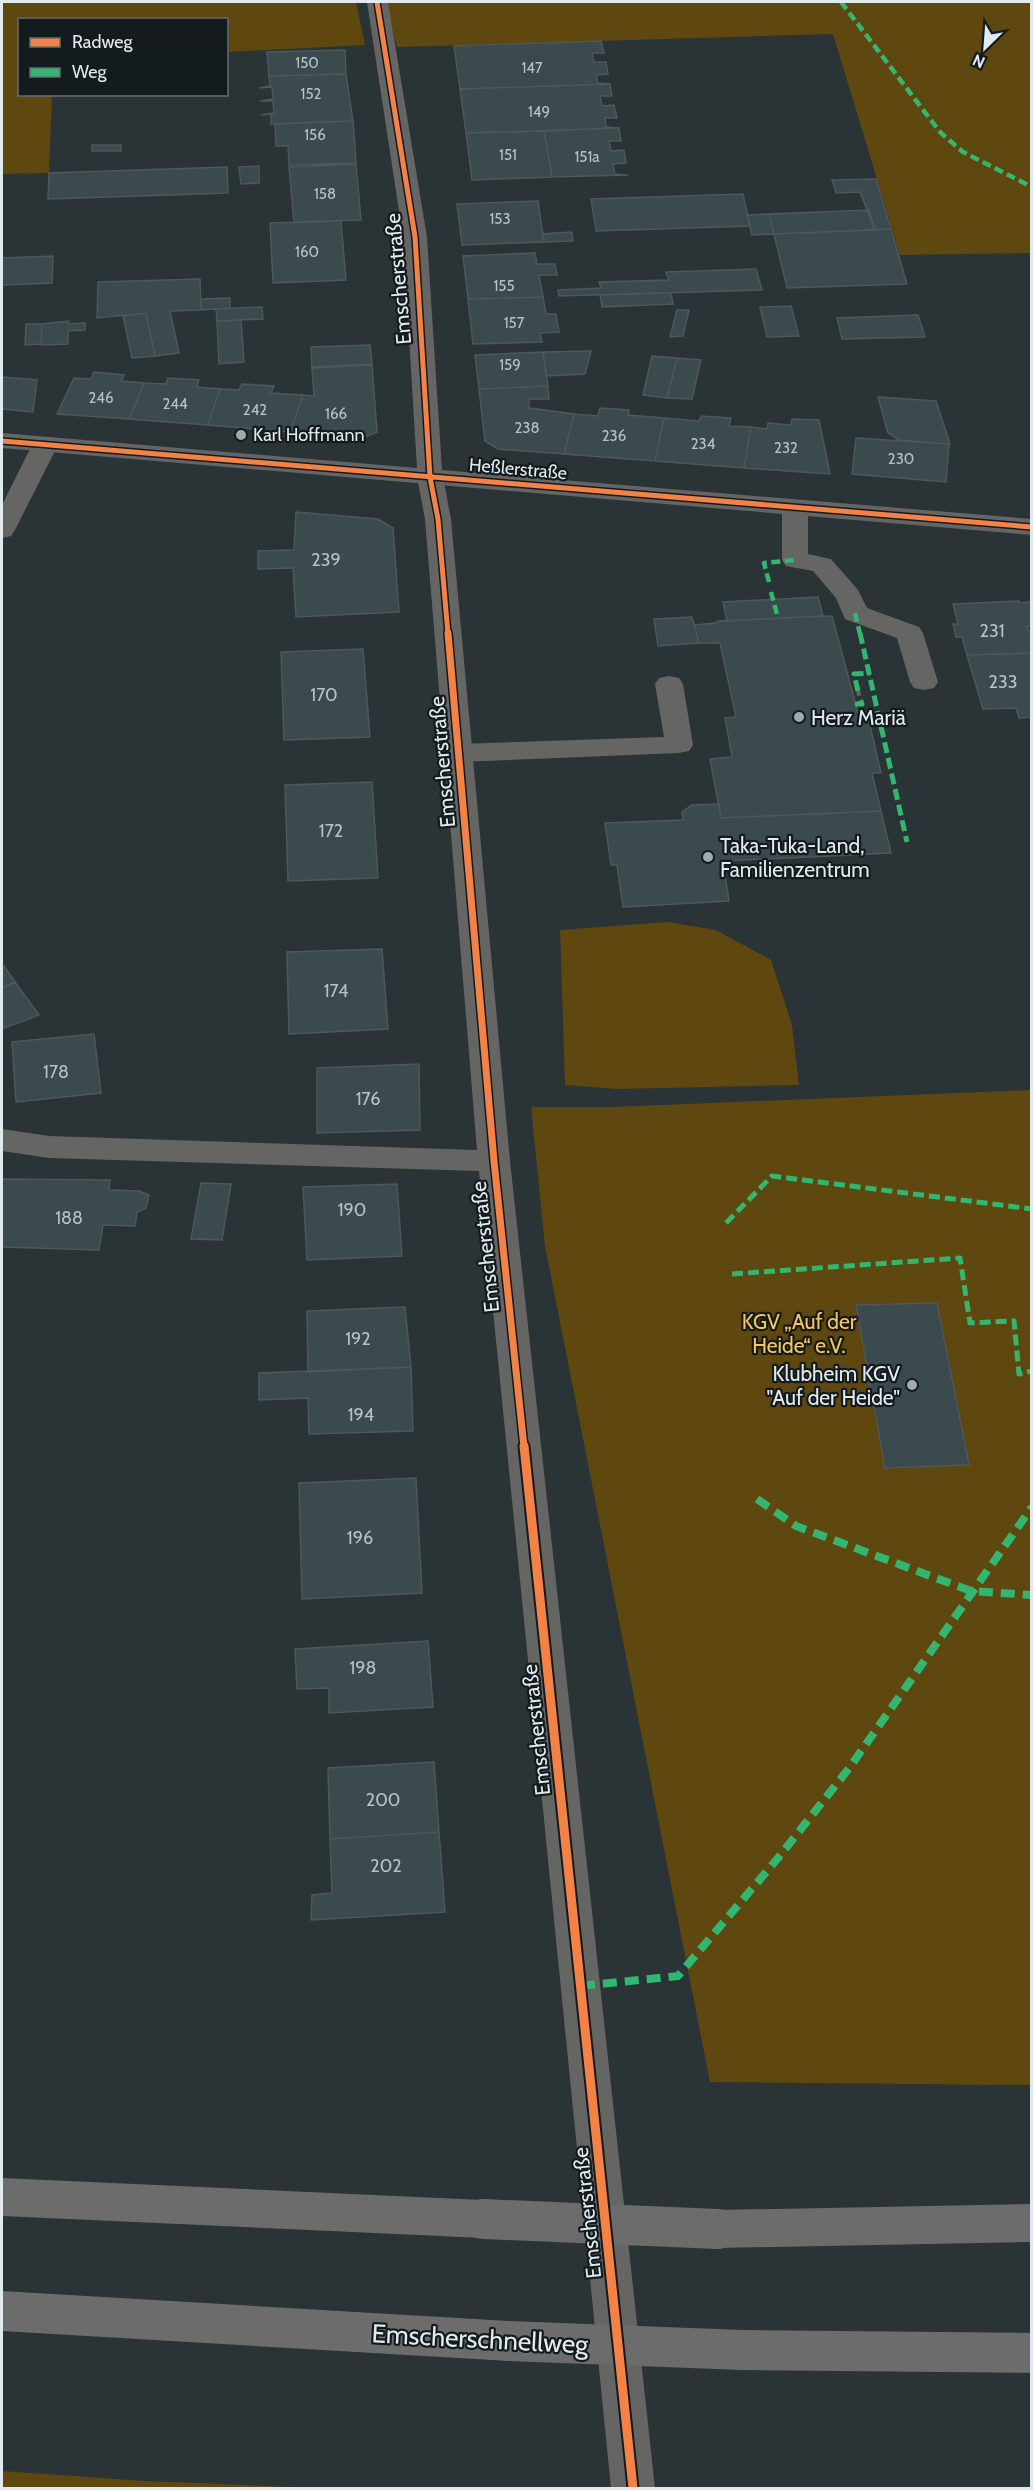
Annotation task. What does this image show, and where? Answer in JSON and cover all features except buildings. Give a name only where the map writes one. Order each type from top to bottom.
[{"type":"highway","points":[[2,2197],[718,2229],[1032,2223]]},
{"type":"highway","name":"Emscherschnellweg","points":[[2,2311],[509,2342],[742,2350],[1032,2353]]},
{"type":"street","name":"Emscherstraße","points":[[377,2],[415,237],[430,477],[438,519],[494,1161],[633,2488]]},
{"type":"street","name":"Heßlerstraße","points":[[2,441],[1032,527]]},
{"type":"street","points":[[2,530],[45,445]]},
{"type":"street","points":[[795,508],[795,560],[822,566],[849,596],[855,613],[909,633],[924,682]]},
{"type":"street","points":[[459,753],[679,745],[669,684]]},
{"type":"street","name":"Emscherstraße","points":[[2,1140],[49,1147],[494,1161]]},
{"type":"path","points":[[858,691],[860,699]]},
{"type":"green space","points":[[2,2],[356,2],[365,45],[228,52],[228,18],[18,18],[18,96],[52,96],[49,173],[2,174]]},
{"type":"green space","points":[[386,2],[1031,2],[1031,253],[900,255],[833,34],[397,47]]},
{"type":"green space","points":[[667,922],[716,930],[771,960],[792,1025],[799,1085],[618,1089],[565,1085],[560,930]]},
{"type":"green space","name":"KGV „Auf der Heide“ e.V.","points":[[1031,1090],[1031,2085],[710,2082],[545,1246],[531,1107],[613,1107]]},
{"type":"green space","points":[[2,2471],[145,2481],[316,2488],[2,2488]]},
{"type":"marked path","points":[[841,2],[940,132],[963,152],[1032,187]]},
{"type":"marked path","points":[[769,582],[764,563],[795,560]]},
{"type":"marked path","points":[[771,592],[778,618]]},
{"type":"marked path","points":[[855,613],[907,842]]},
{"type":"marked path","points":[[858,691],[854,674],[870,673]]},
{"type":"marked path","points":[[855,704],[862,704],[860,699]]},
{"type":"marked path","points":[[726,1223],[772,1176],[1032,1209]]},
{"type":"marked path","points":[[732,1274],[960,1258],[970,1323],[1014,1321],[1019,1374],[1032,1371]]},
{"type":"marked path","points":[[757,1499],[796,1526],[971,1591],[1032,1595]]},
{"type":"marked path","points":[[581,1986],[678,1976],[778,1858],[850,1767],[1032,1507]]},
{"type":"cycle path","points":[[377,2],[415,237],[430,477],[438,519],[494,1161],[633,2488]]},
{"type":"cycle path","points":[[2,441],[1032,527]]},
{"type":"place","name":"Karl Hoffmann","points":[[241,435]]},
{"type":"place","name":"Herz Mariä","points":[[799,717]]},
{"type":"place","name":"Taka-Tuka-Land, Familienzentrum","points":[[708,857]]},
{"type":"place","name":"Klubheim KGV \"Auf der Heide\"","points":[[912,1385]]}]
